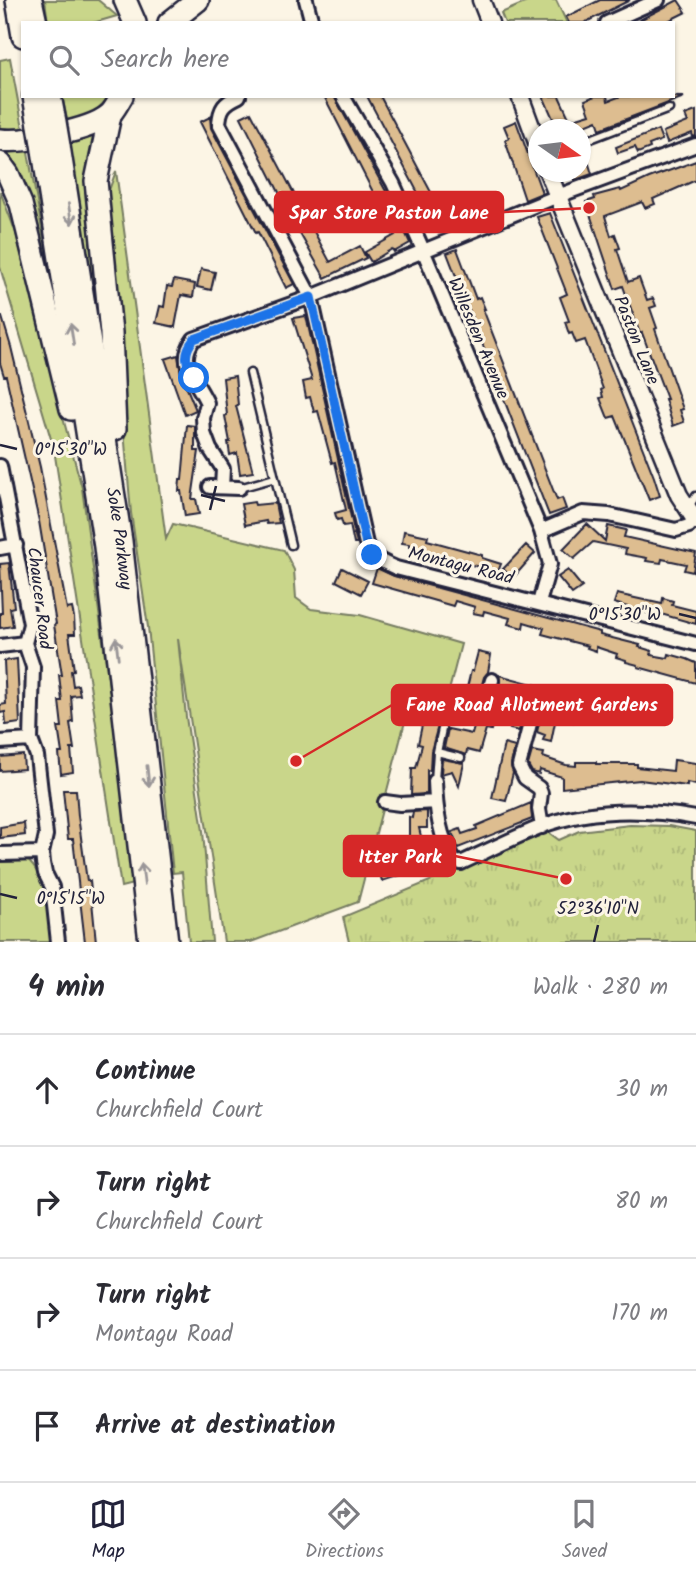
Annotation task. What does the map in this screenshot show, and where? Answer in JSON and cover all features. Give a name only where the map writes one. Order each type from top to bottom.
[{"type":"highway","points":[[17,0],[21,24]]},
{"type":"highway","points":[[31,0],[36,21]]},
{"type":"highway","points":[[125,0],[134,21]]},
{"type":"highway","points":[[172,21],[198,0]]},
{"type":"highway","name":"Soke Parkway","points":[[35,98],[47,123]]},
{"type":"highway","name":"Soke Parkway","points":[[50,98],[47,123],[113,544],[167,942]]},
{"type":"highway","points":[[113,544],[111,333],[96,181],[110,115],[121,98]]},
{"type":"highway","points":[[0,139],[15,142],[50,135],[80,128],[110,115]]},
{"type":"highway","points":[[0,163],[8,174],[21,204],[113,544]]},
{"type":"highway","name":"Soke Parkway","points":[[113,544],[150,942]]},
{"type":"street","points":[[306,0],[311,21]]},
{"type":"street","points":[[481,0],[489,21]]},
{"type":"street","points":[[612,21],[659,0]]},
{"type":"street","name":"Montagu Road","points":[[235,98],[227,102],[220,111],[219,124],[311,297],[366,544],[372,555],[396,568],[696,644]]},
{"type":"street","name":"Willesden Avenue","points":[[343,98],[393,183],[541,531],[550,564],[539,603]]},
{"type":"street","points":[[521,98],[528,119]]},
{"type":"street","points":[[239,488],[216,487],[223,468],[210,449],[204,433],[203,418],[207,403],[186,363],[187,349],[194,339],[311,297],[558,196],[696,145]]},
{"type":"street","name":"Paston Lane","points":[[552,182],[679,495],[693,511]]},
{"type":"street","name":"Chaucer Road","points":[[0,466],[30,624],[25,643],[33,667],[31,740],[37,756],[46,835],[42,853],[45,873],[52,887],[58,942]]},
{"type":"street","points":[[541,531],[583,513],[609,514],[676,530],[689,526],[693,511]]},
{"type":"street","points":[[0,548],[16,545]]},
{"type":"street","points":[[0,646],[25,643]]},
{"type":"street","points":[[492,680],[487,697],[554,713]]},
{"type":"street","points":[[534,708],[519,766],[525,778],[539,788],[541,793],[539,809],[542,827]]},
{"type":"street","points":[[0,742],[31,740]]},
{"type":"street","points":[[435,781],[438,825],[447,850],[454,861],[461,863],[542,827],[571,818],[623,812],[666,812],[696,818]]},
{"type":"street","points":[[385,802],[436,802]]},
{"type":"street","points":[[0,854],[42,853]]},
{"type":"lane","points":[[591,139],[669,109]]},
{"type":"lane","points":[[250,373],[290,545]]},
{"type":"lane","points":[[239,488],[275,478]]},
{"type":"lane","points":[[435,781],[442,729]]},
{"type":"lane","points":[[437,752],[461,758]]},
{"type":"green space","points":[[45,0],[98,0],[117,16],[100,21],[48,21]]},
{"type":"green space","points":[[526,0],[556,0],[566,21],[504,21],[501,13],[527,2]]},
{"type":"green space","points":[[10,58],[23,128],[0,129],[0,60]]},
{"type":"green space","points":[[62,98],[108,98],[90,117],[67,120]]},
{"type":"green space","points":[[101,131],[105,376],[66,140]]},
{"type":"green space","points":[[0,146],[27,147],[59,322],[0,154]]},
{"type":"green space","points":[[116,171],[166,539],[173,524],[284,550],[294,570],[296,598],[311,609],[360,615],[461,644],[443,714],[409,706],[358,902],[251,942],[224,942],[178,639],[186,717],[203,831],[212,942],[189,942],[182,872],[173,873],[148,627],[131,513],[112,289],[107,196]]},
{"type":"green space","points":[[0,191],[16,233],[82,488],[133,884],[121,887],[54,449],[0,267]]},
{"type":"green space","points":[[630,825],[669,826],[696,831],[696,942],[349,942],[343,917],[548,832],[559,840],[579,831]]},
{"type":"green space","points":[[26,858],[45,887],[54,942],[0,942],[0,859]]},
{"type":"building","points":[[600,0],[630,0],[588,21],[568,21],[566,17]]},
{"type":"building","points":[[678,0],[686,12],[668,21],[638,21]]},
{"type":"building","points":[[684,97],[600,129],[597,120],[591,122],[591,119],[573,119],[590,114],[585,100],[590,98],[607,98],[608,101],[616,98]]},
{"type":"building","points":[[325,98],[335,98],[388,195],[410,243],[394,252],[392,249],[371,262],[365,252],[395,235]]},
{"type":"building","points":[[368,98],[381,98],[442,213],[455,207],[462,221],[439,233]]},
{"type":"building","points":[[544,98],[560,98],[570,119],[553,119]]},
{"type":"building","points":[[696,111],[696,136],[693,137],[692,133],[667,143],[663,132],[688,122],[685,115]]},
{"type":"building","points":[[251,112],[330,262],[360,246],[366,258],[325,278],[241,117]]},
{"type":"building","points":[[210,117],[211,128],[294,284],[286,288],[200,122]]},
{"type":"building","points":[[516,121],[528,154],[528,182],[538,182],[542,193],[525,200],[505,140],[509,138],[504,126]]},
{"type":"building","points":[[658,130],[662,140],[649,145],[650,148],[638,153],[635,147],[618,153],[616,147]]},
{"type":"building","points":[[696,161],[696,180],[653,199],[655,204],[645,208],[642,202],[605,216],[611,236],[615,234],[620,248],[617,249],[628,282],[639,278],[647,300],[653,298],[656,306],[650,308],[657,328],[655,329],[683,409],[680,410],[684,422],[673,426],[667,399],[642,333],[640,334],[623,286],[615,289],[586,202],[595,199],[594,196],[620,189],[621,191]]},
{"type":"building","points":[[550,213],[660,496],[649,500],[615,416],[608,418],[600,398],[603,397],[603,389],[585,340],[576,343],[572,333],[569,334],[565,322],[569,321],[560,297],[567,294],[537,217]]},
{"type":"building","points":[[457,249],[476,299],[480,297],[485,309],[557,500],[562,498],[566,509],[549,515],[447,253]]},
{"type":"building","points":[[201,269],[215,272],[211,290],[197,287]]},
{"type":"building","points":[[174,280],[195,284],[193,297],[181,295],[175,327],[156,323],[160,306],[164,307],[167,286],[172,287]]},
{"type":"building","points":[[306,316],[357,544],[354,544],[350,525],[343,526],[341,519],[337,520],[335,513],[346,510],[335,462],[332,463],[318,411],[314,412],[310,397],[306,398],[303,382],[312,380],[293,318]]},
{"type":"building","points":[[0,317],[11,347],[40,467],[67,609],[72,608],[74,617],[75,634],[69,634],[74,670],[71,671],[73,686],[78,685],[80,695],[71,696],[73,772],[61,774],[59,753],[62,753],[58,727],[62,727],[59,675],[62,675],[54,625],[56,624],[39,521],[6,376],[0,363]]},
{"type":"building","points":[[178,355],[181,374],[196,410],[185,415],[165,359]]},
{"type":"building","points":[[235,376],[236,406],[253,472],[240,474],[237,453],[230,455],[223,378]]},
{"type":"building","points":[[187,425],[195,426],[195,451],[199,451],[192,499],[196,499],[199,514],[185,516],[179,491]]},
{"type":"building","points":[[254,502],[255,505],[275,503],[279,523],[267,524],[266,521],[245,525],[241,504]]},
{"type":"building","points":[[587,524],[605,541],[608,526],[626,530],[624,537],[696,553],[693,572],[684,570],[686,564],[662,559],[661,563],[646,561],[647,558],[625,554],[626,549],[593,542],[574,559],[563,549]]},
{"type":"building","points":[[404,531],[428,536],[427,540],[482,555],[482,558],[501,564],[497,574],[409,547],[409,544],[402,543]]},
{"type":"building","points":[[526,545],[535,553],[513,578],[503,569]]},
{"type":"building","points":[[9,563],[14,607],[10,608],[13,626],[0,628],[0,564]]},
{"type":"building","points":[[342,568],[368,581],[361,594],[336,581]]},
{"type":"building","points":[[377,568],[394,576],[600,632],[600,635],[640,645],[639,647],[652,651],[651,655],[668,658],[669,654],[687,659],[696,663],[696,683],[638,667],[616,657],[617,654],[596,647],[596,651],[587,648],[588,646],[542,634],[544,628],[524,622],[523,628],[508,624],[510,618],[484,611],[483,615],[473,613],[475,607],[455,601],[453,606],[372,583]]},
{"type":"building","points":[[568,570],[582,587],[572,594],[558,577]]},
{"type":"building","points":[[617,594],[662,604],[663,598],[673,601],[672,605],[696,611],[696,624],[614,603]]},
{"type":"building","points":[[478,652],[491,655],[479,695],[480,703],[523,715],[519,731],[510,729],[512,722],[494,718],[491,730],[486,729],[479,753],[467,750],[466,755],[444,748],[448,729],[472,734],[477,717],[461,712]]},
{"type":"building","points":[[17,659],[20,723],[6,725],[5,712],[0,713],[0,705],[6,704],[4,661]]},
{"type":"building","points":[[499,675],[562,692],[561,695],[576,699],[573,722],[560,719],[562,710],[548,700],[498,691]]},
{"type":"building","points":[[425,711],[441,715],[431,751],[430,771],[427,770],[427,794],[411,795],[412,768],[416,768],[422,745],[418,744]]},
{"type":"building","points":[[540,719],[555,722],[551,742],[543,740],[545,735],[537,732]]},
{"type":"building","points":[[504,744],[515,747],[511,764],[513,773],[506,801],[492,798]]},
{"type":"building","points":[[532,751],[544,753],[543,757],[566,765],[576,766],[576,762],[637,764],[637,767],[673,771],[674,760],[696,763],[696,785],[640,780],[562,788],[562,777],[540,770],[539,774],[532,772],[528,765]]},
{"type":"building","points":[[23,755],[24,769],[0,771],[0,757]]},
{"type":"building","points":[[442,759],[464,763],[459,786],[452,771],[441,774]]},
{"type":"building","points":[[63,790],[76,790],[96,942],[85,942],[73,839],[68,839]]},
{"type":"building","points":[[531,803],[532,819],[458,848],[452,832],[460,829],[462,834],[477,829],[476,826]]},
{"type":"building","points":[[427,811],[427,828],[419,828],[424,849],[437,845],[444,861],[382,881],[378,867],[412,857],[409,817],[412,818],[413,812]]},
{"type":"building","points":[[24,823],[25,835],[0,838],[0,827]]},
{"type":"place","name":"Spar Store Paston Lane","points":[[589,208]]},
{"type":"place","name":"Fane Road Allotment Gardens","points":[[296,761]]},
{"type":"place","name":"Itter Park","points":[[566,879]]},
{"type":"route","points":[[194,378],[186,363],[187,349],[194,339],[311,297],[366,544],[372,555]]}]
